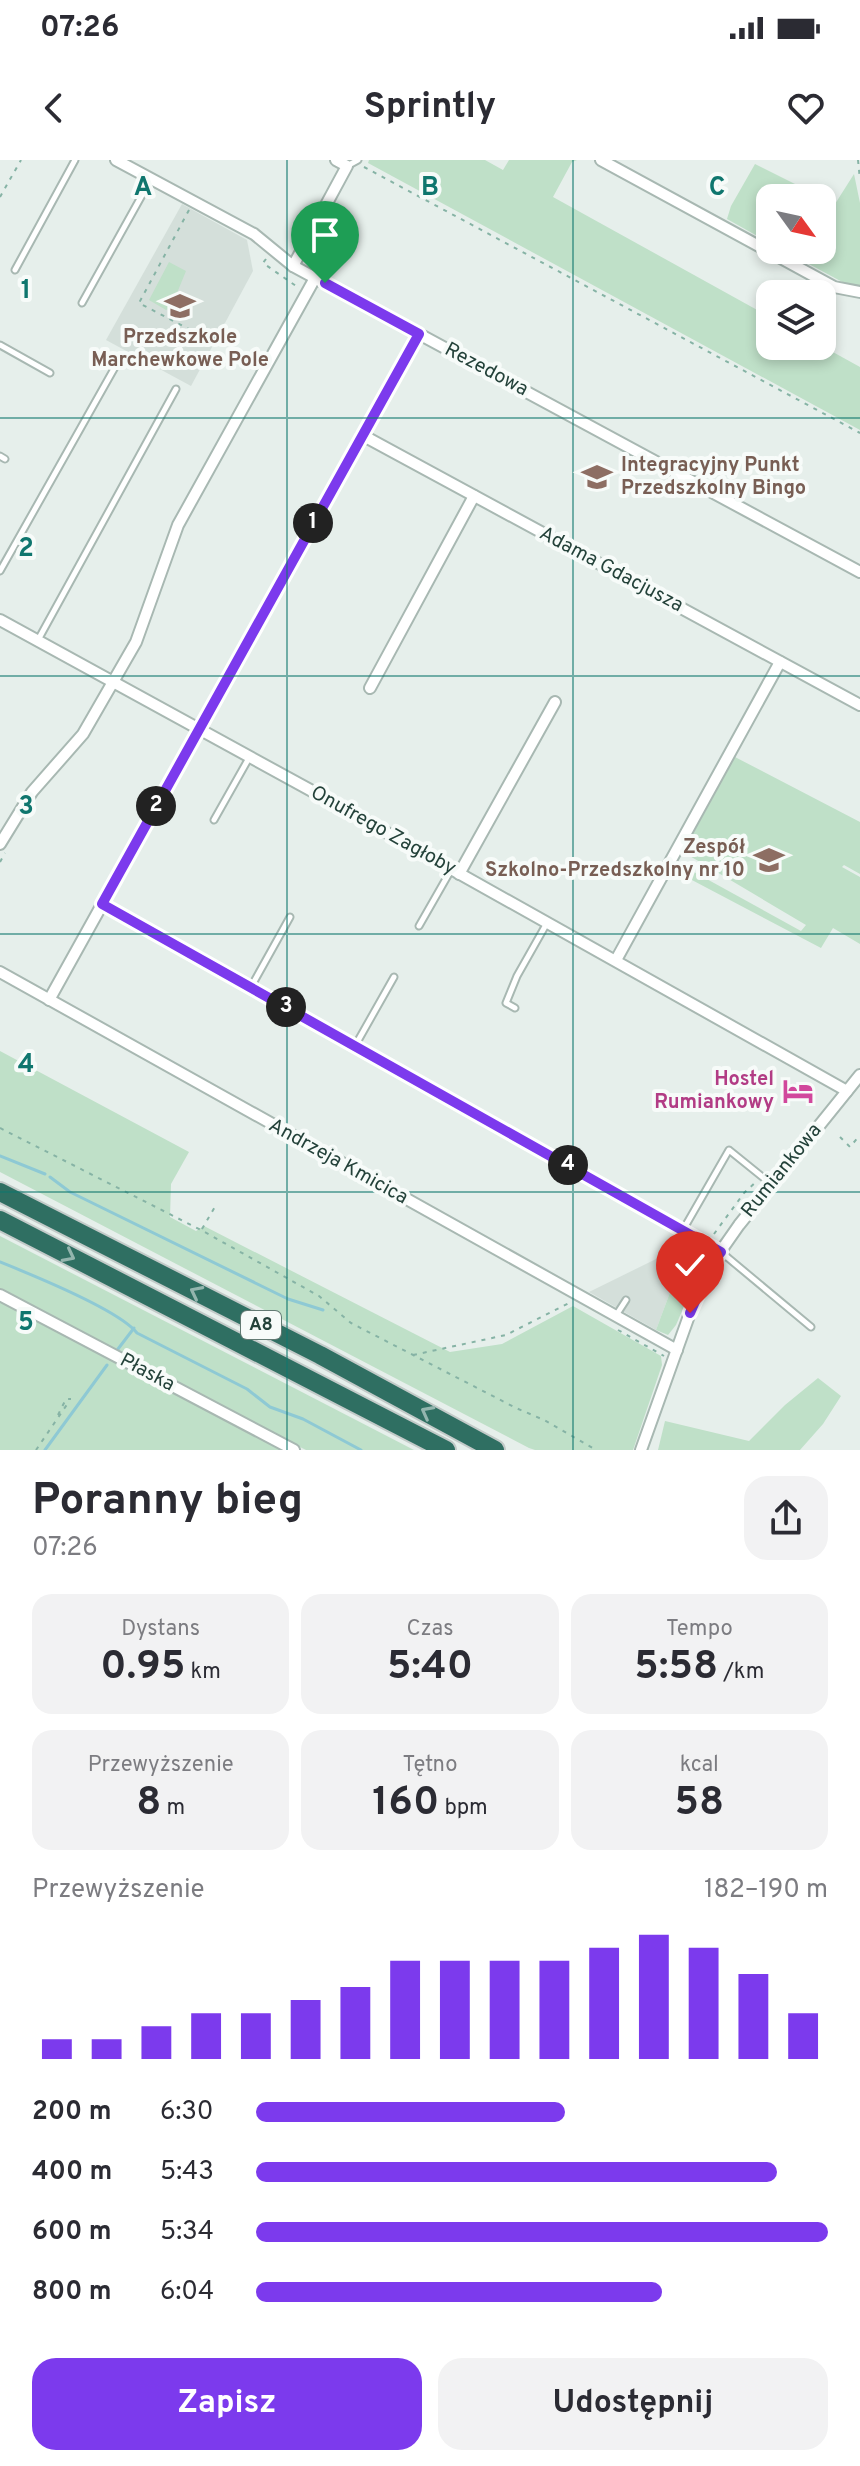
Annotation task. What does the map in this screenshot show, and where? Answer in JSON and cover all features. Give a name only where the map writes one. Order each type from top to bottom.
[{"type":"highway","name":"A8","points":[[0,1192],[320,1355],[495,1450]]},
{"type":"highway","name":"A8","points":[[0,1220],[446,1450]]},
{"type":"street","name":"Rezedowa","points":[[116,160],[254,234],[293,266],[860,572]]},
{"type":"street","points":[[293,266],[354,163],[336,160]]},
{"type":"street","points":[[601,160],[834,287],[860,292]]},
{"type":"street","points":[[0,844],[32,792],[83,734],[143,627],[178,525],[315,278]]},
{"type":"street","points":[[49,1000],[419,334]]},
{"type":"street","name":"Adama Gdacjusza","points":[[362,435],[860,705]]},
{"type":"street","points":[[370,688],[474,496]]},
{"type":"street","name":"Onufrego Zagłoby","points":[[0,621],[616,960],[847,1091]]},
{"type":"street","points":[[616,960],[780,662]]},
{"type":"street","points":[[455,871],[555,702]]},
{"type":"street","points":[[102,904],[721,1252]]},
{"type":"street","name":"Andrzeja Kmicica","points":[[0,972],[677,1350]]},
{"type":"street","name":"Rumiankowa","points":[[641,1450],[702,1286],[721,1252],[860,1075]]},
{"type":"street","name":"Płaska","points":[[0,1295],[294,1450]]},
{"type":"lane","points":[[15,270],[75,160]]},
{"type":"lane","points":[[82,303],[151,179]]},
{"type":"lane","points":[[0,345],[50,373]]},
{"type":"lane","points":[[0,571],[119,360]]},
{"type":"lane","points":[[38,641],[176,389]]},
{"type":"lane","points":[[214,820],[249,757]]},
{"type":"lane","points":[[419,926],[455,871]]},
{"type":"lane","points":[[251,988],[290,917]]},
{"type":"lane","points":[[515,1008],[506,1003],[547,922]]},
{"type":"lane","points":[[355,1046],[394,977]]},
{"type":"lane","points":[[683,1230],[729,1150],[772,1185]]},
{"type":"lane","points":[[721,1252],[811,1327]]},
{"type":"lane","points":[[615,1318],[626,1300]]},
{"type":"path","points":[[0,197],[21,160]]},
{"type":"path","points":[[858,160],[860,180]]},
{"type":"path","points":[[354,163],[860,433]]},
{"type":"path","points":[[191,207],[139,303],[204,337]]},
{"type":"path","points":[[0,1128],[201,1230],[319,1296],[351,1323],[544,1420],[596,1450]]},
{"type":"path","points":[[840,1137],[850,1147],[860,1135]]},
{"type":"path","points":[[710,1238],[760,1175]]},
{"type":"path","points":[[201,1230],[216,1205]]},
{"type":"path","points":[[413,1355],[506,1335],[579,1297]]},
{"type":"path","points":[[36,1450],[70,1401]]},
{"type":"shaded area","name":"Przedszkole Marchewkowe Pole","points":[[182,204],[247,240],[253,271],[191,386],[106,340]]},
{"type":"shaded area","points":[[688,1244],[656,1330],[589,1292],[656,1259]]},
{"type":"green space","points":[[369,160],[485,160],[503,170],[509,160],[577,160],[572,162],[553,197],[756,309],[756,360],[836,360],[836,354],[860,367],[860,430],[368,163]]},
{"type":"green space","points":[[755,164],[795,184],[756,184],[756,235],[727,219]]},
{"type":"green space","points":[[854,174],[860,203],[860,286],[846,284],[809,264],[836,264],[836,202]]},
{"type":"green space","points":[[169,262],[186,271],[175,307],[166,310],[149,300]]},
{"type":"green space","name":"Zespół Szkolno-Przedszkolny nr 10","points":[[735,757],[860,822],[860,874],[844,865],[842,867],[860,877],[860,944],[833,928],[821,948],[690,879],[694,872],[801,931],[806,925],[683,852]]},
{"type":"green space","points":[[0,1051],[189,1152],[171,1184],[170,1217],[196,1231],[204,1226],[450,1352],[502,1344],[573,1306],[661,1356],[662,1365],[633,1450],[529,1448],[0,1172]]},
{"type":"green space","points":[[0,1236],[414,1450],[306,1450],[272,1433],[0,1290]]},
{"type":"green space","points":[[688,1244],[701,1248],[705,1258],[676,1325],[668,1335],[656,1330]]},
{"type":"green space","points":[[0,1301],[282,1450],[0,1450]]},
{"type":"green space","points":[[818,1378],[841,1396],[823,1424],[800,1450],[658,1450],[665,1421],[749,1441]]},
{"type":"waterway","points":[[0,1156],[45,1174]]},
{"type":"waterway","points":[[50,1177],[70,1192],[288,1299],[323,1310]]},
{"type":"waterway","points":[[0,1262],[94,1304],[137,1333],[247,1389],[270,1407],[303,1419],[361,1450]]},
{"type":"waterway","points":[[118,1349],[134,1328]]},
{"type":"waterway","points":[[45,1450],[107,1365]]},
{"type":"place","name":"Przedszkole Marchewkowe Pole","points":[[180,306]]},
{"type":"place","name":"Integracyjny Punkt Przedszkolny Bingo","points":[[597,477]]},
{"type":"place","name":"Zespół Szkolno-Przedszkolny nr 10","points":[[769,860]]},
{"type":"place","name":"Hostel Rumiankowy","points":[[798,1091]]},
{"type":"route","points":[[325,283],[419,334],[102,904],[721,1252],[711,1265],[690,1313]]}]
